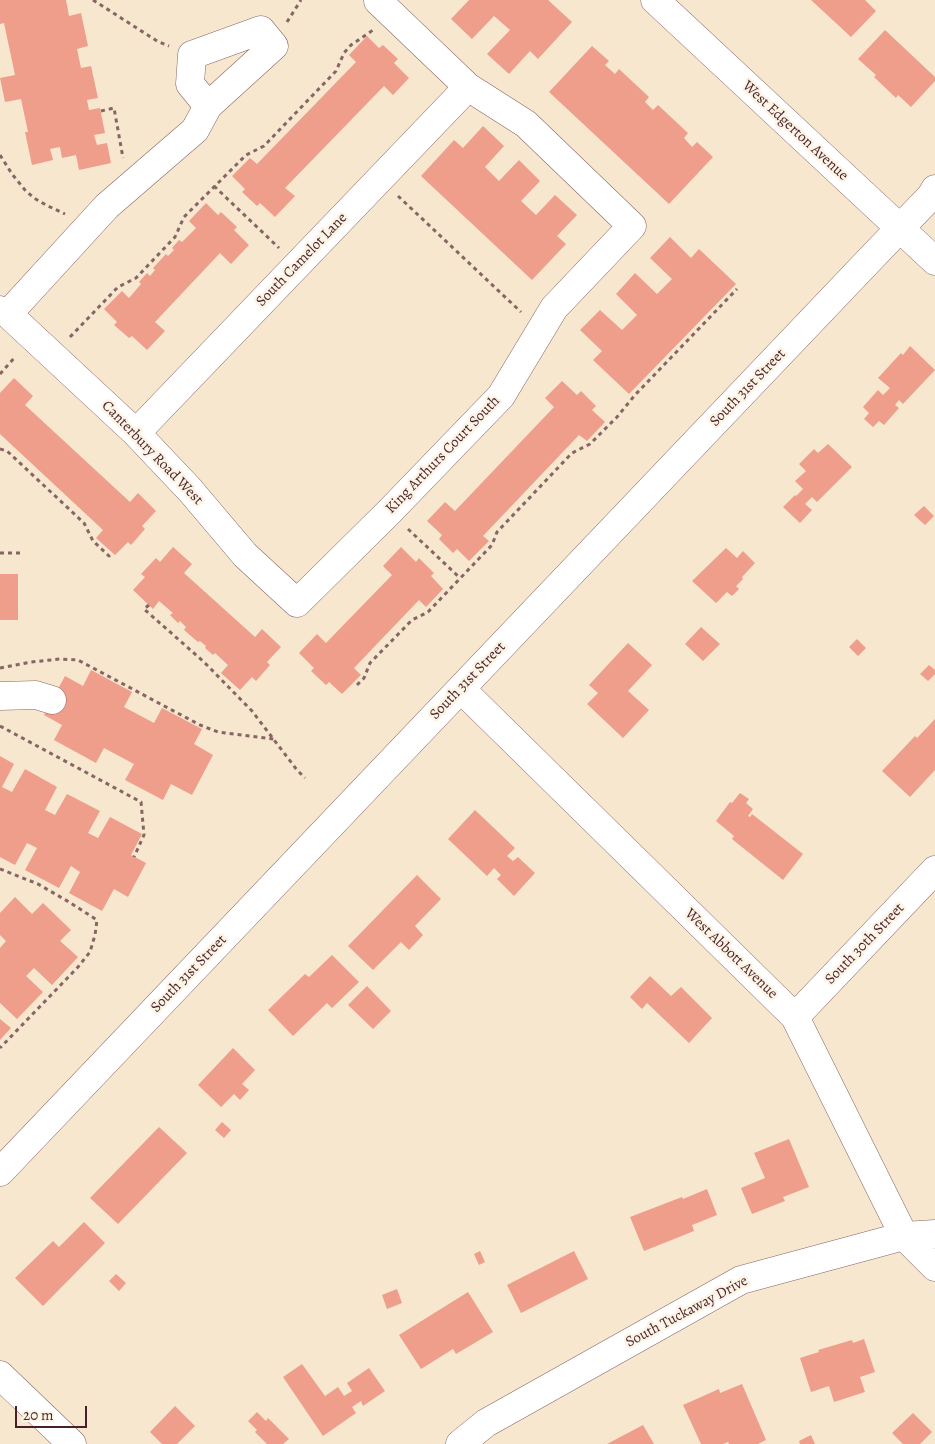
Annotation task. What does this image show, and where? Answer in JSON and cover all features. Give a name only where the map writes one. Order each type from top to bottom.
[{"type":"street","name":"West Edgerton Avenue","points":[[655,0],[935,261]]},
{"type":"street","points":[[386,8],[468,87]]},
{"type":"street","points":[[4,312],[85,231],[107,206],[195,130],[208,106],[274,46],[261,30],[192,55],[190,84],[208,106]]},
{"type":"street","name":"South Camelot Lane","points":[[136,433],[468,87]]},
{"type":"street","name":"King Arthurs Court South","points":[[297,603],[390,511],[501,396],[554,308],[632,226],[526,124],[468,87]]},
{"type":"street","name":"South 31st Street","points":[[0,1172],[931,196],[935,189]]},
{"type":"street","name":"Canterbury Road West","points":[[4,312],[136,433],[190,490],[245,555],[297,603]]},
{"type":"street","name":"West Abbott Avenue","points":[[461,689],[795,1017],[904,1236],[935,1267]]},
{"type":"street","points":[[0,696],[36,695],[52,700]]},
{"type":"street","name":"South 30th Street","points":[[795,1017],[935,870]]},
{"type":"street","name":"South Tuckaway Drive","points":[[460,1444],[486,1423],[741,1280],[904,1236],[935,1234]]},
{"type":"street","points":[[0,1375],[72,1444]]},
{"type":"path","points":[[93,0],[157,41],[192,55]]},
{"type":"path","points":[[52,355],[118,287],[136,278],[169,244],[175,237],[184,217],[214,186],[246,155],[264,146],[336,71],[344,53],[386,8]]},
{"type":"path","points":[[101,111],[114,108],[126,171],[134,183]]},
{"type":"path","points":[[0,156],[12,174],[34,198],[66,214],[85,231]]},
{"type":"path","points":[[380,179],[541,330]]},
{"type":"path","points":[[214,186],[296,266]]},
{"type":"path","points":[[357,685],[364,678],[370,663],[412,620],[428,612],[492,545],[497,532],[551,474],[572,453],[590,444],[737,289]]},
{"type":"path","points":[[0,449],[7,452],[84,523],[93,541],[109,556],[112,552]]},
{"type":"path","points":[[390,511],[460,578]]},
{"type":"path","points":[[0,553],[21,553]]},
{"type":"path","points":[[149,605],[144,609],[204,662],[252,711],[305,778]]},
{"type":"path","points":[[0,668],[50,660],[78,660],[200,725],[218,732],[274,739]]},
{"type":"path","points":[[0,726],[141,802],[144,835],[134,857]]},
{"type":"path","points":[[0,869],[38,884],[97,920],[90,952],[78,967],[0,1048]]},
{"type":"building","points":[[0,0],[66,0],[69,16],[81,13],[88,46],[77,49],[81,68],[91,66],[98,98],[87,100],[89,110],[100,108],[105,133],[94,135],[97,145],[107,143],[111,163],[79,170],[76,155],[62,158],[60,147],[50,149],[53,160],[32,165],[21,99],[5,102],[0,78],[15,75],[4,23],[0,24]]},
{"type":"building","points":[[469,0],[548,0],[572,22],[538,59],[530,51],[509,74],[487,54],[510,30],[494,16],[472,39],[451,19]]},
{"type":"building","points":[[811,0],[865,0],[876,11],[851,37]]},
{"type":"building","points":[[885,30],[935,77],[935,81],[911,107],[898,95],[896,98],[874,77],[876,75],[858,59]]},
{"type":"building","points":[[367,36],[379,48],[383,45],[398,59],[394,63],[409,78],[393,95],[384,86],[285,188],[295,196],[275,217],[260,203],[257,206],[242,192],[245,189],[232,176],[250,158],[257,164],[356,62],[349,55]]},
{"type":"building","points":[[592,46],[609,61],[605,65],[615,74],[619,69],[649,97],[645,102],[653,110],[658,105],[688,133],[684,138],[692,147],[697,142],[713,157],[669,204],[549,92]]},
{"type":"building","points":[[483,126],[504,146],[485,167],[499,181],[519,160],[540,181],[521,201],[536,215],[555,195],[577,215],[557,236],[566,244],[532,280],[421,176],[454,140],[463,148]]},
{"type":"building","points":[[206,203],[218,215],[221,212],[237,227],[234,230],[249,245],[231,264],[220,253],[155,322],[165,331],[147,350],[132,336],[129,338],[114,325],[117,322],[104,309],[122,291],[129,298],[141,284],[139,282],[147,273],[150,276],[155,270],[153,268],[166,254],[168,256],[174,250],[172,248],[179,240],[182,242],[196,228],[189,221]]},
{"type":"building","points":[[670,237],[691,258],[699,249],[736,284],[629,394],[593,360],[602,351],[580,330],[600,310],[622,330],[637,315],[616,294],[635,273],[657,294],[672,279],[650,258]]},
{"type":"building","points":[[910,346],[935,370],[903,404],[899,400],[895,405],[899,408],[884,425],[879,421],[873,427],[864,419],[869,413],[863,407],[878,390],[883,395],[890,388],[878,378]]},
{"type":"building","points":[[14,378],[33,396],[25,405],[130,502],[138,493],[156,511],[142,526],[145,529],[131,545],[128,542],[115,555],[96,538],[103,530],[0,434],[0,393]]},
{"type":"building","points":[[562,381],[577,395],[581,391],[596,406],[592,410],[605,422],[587,441],[579,435],[483,536],[489,541],[469,561],[457,549],[453,553],[439,539],[442,535],[427,521],[445,502],[455,511],[554,407],[545,398]]},
{"type":"building","points":[[828,444],[852,467],[817,502],[812,497],[805,504],[812,510],[800,523],[783,507],[803,489],[795,481],[806,471],[799,464],[814,449],[818,453]]},
{"type":"building","points":[[924,506],[934,516],[925,525],[914,515]]},
{"type":"building","points":[[173,547],[192,564],[184,573],[255,637],[262,629],[281,647],[267,662],[270,665],[256,681],[252,677],[240,690],[221,673],[228,665],[215,653],[213,655],[205,648],[206,646],[184,630],[186,627],[180,621],[178,623],[170,615],[173,613],[159,601],[153,609],[133,590],[145,577],[141,574],[156,558],[160,562]]},
{"type":"building","points":[[401,547],[416,562],[419,558],[434,573],[431,576],[443,589],[426,607],[419,600],[354,668],[361,675],[342,694],[329,682],[326,685],[311,671],[314,668],[299,653],[317,634],[326,643],[392,575],[383,566]]},
{"type":"building","points":[[726,548],[737,558],[743,551],[755,563],[736,586],[739,589],[732,596],[727,592],[716,603],[692,581]]},
{"type":"building","points":[[0,574],[18,574],[18,620],[0,620]]},
{"type":"building","points":[[701,627],[720,644],[703,661],[685,644]]},
{"type":"building","points":[[857,639],[866,648],[858,656],[849,647]]},
{"type":"building","points":[[628,643],[652,665],[628,691],[649,710],[623,738],[587,704],[598,693],[589,685]]},
{"type":"building","points":[[929,665],[935,670],[935,674],[928,681],[920,674]]},
{"type":"building","points":[[91,670],[132,692],[124,707],[154,723],[162,708],[202,729],[194,744],[213,755],[192,795],[171,784],[163,800],[125,780],[134,764],[104,748],[96,763],[54,740],[62,725],[44,715],[65,676],[83,686]]},
{"type":"building","points":[[935,719],[935,770],[910,797],[882,771],[915,736],[917,738]]},
{"type":"building","points":[[0,756],[14,764],[2,787],[12,792],[25,769],[57,787],[45,810],[55,815],[67,794],[100,811],[88,833],[98,838],[110,817],[142,834],[131,855],[146,863],[128,897],[114,889],[102,911],[69,893],[80,872],[71,866],[59,888],[25,870],[37,848],[27,843],[15,865],[0,857]]},
{"type":"building","points":[[740,793],[749,799],[746,803],[753,809],[748,816],[750,817],[752,814],[803,854],[783,880],[732,839],[734,836],[716,821],[730,802],[732,803]]},
{"type":"building","points":[[475,810],[515,848],[507,856],[513,861],[518,857],[535,873],[514,896],[497,879],[501,875],[494,868],[487,876],[448,839]]},
{"type":"building","points":[[417,875],[441,899],[415,926],[423,935],[409,950],[401,942],[373,970],[348,946]]},
{"type":"building","points":[[15,897],[32,914],[43,903],[71,930],[60,941],[78,957],[52,985],[34,968],[26,976],[43,992],[17,1019],[0,1003],[0,948],[6,941],[0,935],[0,913]]},
{"type":"building","points":[[332,955],[359,982],[332,1008],[327,1003],[293,1036],[268,1010],[305,974],[309,977]]},
{"type":"building","points":[[650,976],[671,996],[681,987],[712,1018],[689,1043],[647,1003],[642,1009],[630,997]]},
{"type":"building","points":[[367,986],[391,1011],[373,1029],[348,1005]]},
{"type":"building","points":[[0,1019],[11,1028],[0,1040]]},
{"type":"building","points":[[233,1048],[255,1070],[242,1084],[249,1090],[240,1100],[234,1094],[221,1107],[198,1085]]},
{"type":"building","points":[[222,1122],[231,1130],[224,1138],[215,1130]]},
{"type":"building","points":[[159,1127],[187,1153],[118,1224],[90,1198]]},
{"type":"building","points":[[789,1139],[809,1187],[783,1197],[785,1201],[752,1214],[741,1188],[765,1178],[754,1153]]},
{"type":"building","points":[[707,1189],[717,1215],[692,1225],[694,1231],[644,1251],[630,1217]]},
{"type":"building","points":[[84,1222],[105,1243],[43,1306],[15,1278],[53,1241],[59,1247]]},
{"type":"building","points":[[480,1251],[485,1262],[479,1265],[474,1254]]},
{"type":"building","points":[[574,1251],[588,1279],[521,1313],[507,1285]]},
{"type":"building","points":[[116,1274],[126,1283],[119,1291],[109,1281]]},
{"type":"building","points":[[397,1289],[402,1303],[387,1309],[382,1295]]},
{"type":"building","points":[[468,1292],[493,1332],[456,1354],[453,1349],[421,1369],[399,1335]]},
{"type":"building","points":[[864,1339],[875,1372],[860,1377],[865,1392],[834,1402],[829,1386],[811,1392],[800,1358],[819,1352],[818,1350],[852,1340],[853,1343]]},
{"type":"building","points":[[302,1364],[325,1396],[338,1387],[344,1396],[352,1391],[347,1383],[369,1368],[385,1391],[363,1406],[361,1401],[352,1407],[356,1413],[323,1436],[283,1377]]},
{"type":"building","points":[[742,1384],[766,1440],[758,1444],[729,1444],[728,1442],[723,1444],[701,1444],[683,1405],[719,1389],[720,1393]]},
{"type":"building","points":[[175,1406],[195,1426],[177,1444],[162,1444],[150,1432]]},
{"type":"building","points":[[257,1412],[266,1421],[268,1418],[289,1439],[283,1444],[267,1444],[255,1432],[257,1430],[248,1421]]},
{"type":"building","points":[[913,1413],[932,1432],[920,1444],[903,1444],[892,1433]]},
{"type":"building","points":[[643,1425],[654,1444],[607,1444]]},
{"type":"building","points":[[811,1435],[815,1444],[800,1444],[799,1441]]}]
